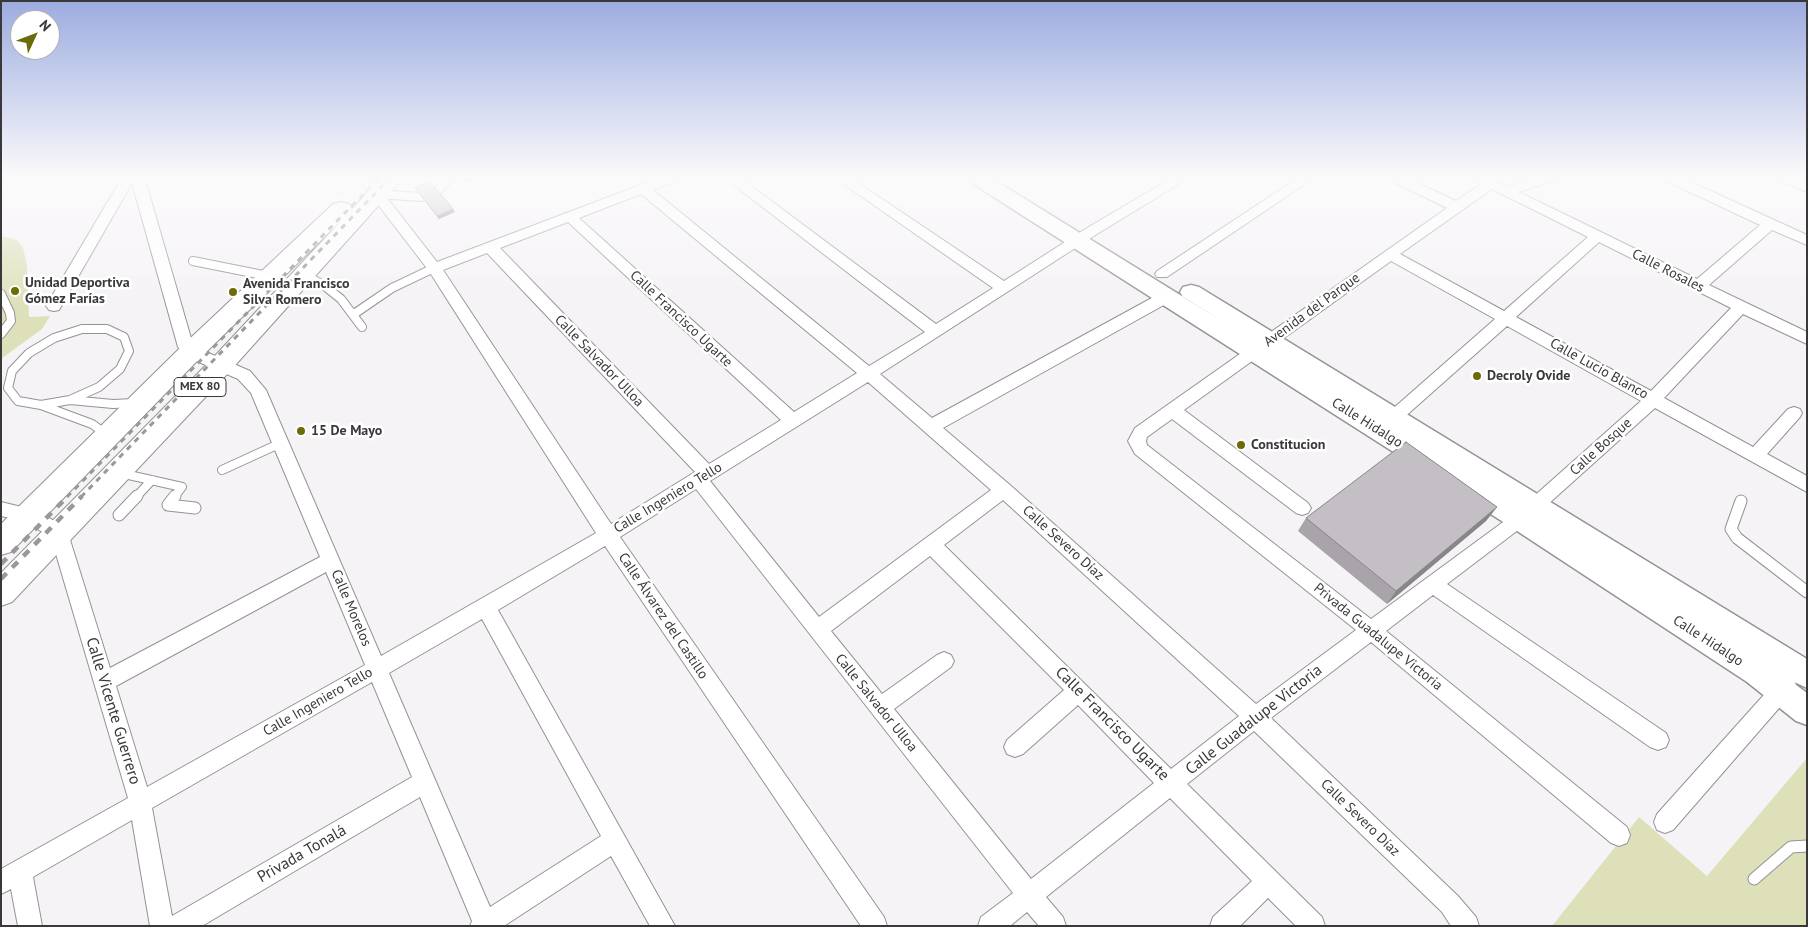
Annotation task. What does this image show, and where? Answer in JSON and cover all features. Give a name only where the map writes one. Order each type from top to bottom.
[{"type":"main road","name":"MEX 80","points":[[1,543],[191,352],[331,219]]},
{"type":"main road","name":"MEX 80","points":[[1,593],[221,365],[304,274],[344,219]]},
{"type":"street","points":[[54,306],[105,219]]},
{"type":"street","points":[[149,219],[186,347],[191,352]]},
{"type":"street","name":"Calle Álvarez del Castillo","points":[[398,219],[434,268],[608,535],[874,926]]},
{"type":"street","points":[[434,268],[564,219]]},
{"type":"street","name":"Calle Francisco Ugarte","points":[[572,219],[793,421]]},
{"type":"street","name":"Calle Severo Díaz","points":[[680,219],[869,374],[1004,490],[1255,717],[1450,904],[1463,924]]},
{"type":"street","points":[[786,219],[936,332]]},
{"type":"street","points":[[902,219],[1003,288]]},
{"type":"street","name":"Calle Hidalgo","points":[[1054,219],[1085,236]]},
{"type":"street","name":"Calle Hidalgo","points":[[1062,219],[1164,286],[1528,512]]},
{"type":"street","name":"Calle Ingeniero Tello","points":[[10,877],[486,607],[608,535],[869,374],[1113,219]]},
{"type":"street","points":[[930,427],[1164,286],[1253,219]]},
{"type":"street","name":"Avenida del Parque","points":[[1137,441],[1141,433],[1172,410],[1440,219]]},
{"type":"street","name":"Calle Rosales","points":[[1565,219],[1807,339]]},
{"type":"street","points":[[1760,219],[1807,241]]},
{"type":"street","points":[[1698,286],[1770,224]]},
{"type":"street","points":[[1394,417],[1598,236]]},
{"type":"street","name":"Calle Salvador Ulloa","points":[[490,247],[704,477],[818,629],[1054,926]]},
{"type":"street","name":"Calle Lucio Blanco","points":[[1390,254],[1807,485]]},
{"type":"street","name":"Calle Bosque","points":[[1528,512],[1654,400],[1741,307]]},
{"type":"street","name":"Calle Hidalgo","points":[[1261,346],[1394,417],[1741,662],[1798,674],[1807,710]]},
{"type":"street","name":"Calle Morelos","points":[[191,352],[244,375],[258,390],[484,925]]},
{"type":"street","points":[[1172,410],[1302,508]]},
{"type":"street","points":[[1755,456],[1794,413]]},
{"type":"street","name":"Privada Guadalupe Victoria","points":[[1137,441],[1141,450],[1372,630],[1619,836]]},
{"type":"street","points":[[818,629],[1004,490]]},
{"type":"street","points":[[1,510],[28,516],[59,532]]},
{"type":"street","name":"Calle Guadalupe Victoria","points":[[990,926],[1255,717],[1528,512]]},
{"type":"street","name":"Calle Vicente Guerrero","points":[[59,532],[140,802],[162,926]]},
{"type":"street","name":"Calle Francisco Ugarte","points":[[931,544],[1313,926]]},
{"type":"street","points":[[104,682],[331,560]]},
{"type":"street","points":[[1432,584],[1658,740]]},
{"type":"street","points":[[486,607],[663,926]]},
{"type":"street","points":[[880,707],[944,661]]},
{"type":"street","points":[[1665,822],[1798,674]]},
{"type":"street","points":[[1015,747],[1079,690]]},
{"type":"street","name":"Privada Tonalá","points":[[179,926],[425,782]]},
{"type":"street","points":[[484,925],[615,840]]},
{"type":"street","points":[[10,877],[30,926]]},
{"type":"street","points":[[1222,926],[1269,881]]},
{"type":"lane","points":[[193,261],[271,276]]},
{"type":"lane","points":[[354,314],[392,288],[434,268]]},
{"type":"lane","points":[[304,274],[326,287],[354,314],[362,327]]},
{"type":"lane","points":[[1,294],[11,321],[1,334]]},
{"type":"lane","points":[[41,405],[70,400],[99,387],[120,369],[129,351],[124,337],[107,329],[82,329],[54,338],[29,352],[12,371],[8,388],[18,401],[41,405],[92,424],[108,436]]},
{"type":"lane","points":[[70,400],[113,404],[141,402]]},
{"type":"lane","points":[[222,470],[281,444]]},
{"type":"lane","points":[[117,472],[182,487],[168,505],[195,508]]},
{"type":"lane","points":[[119,515],[152,480]]},
{"type":"lane","points":[[1741,501],[1731,529],[1737,538],[1807,592]]},
{"type":"lane","points":[[1754,879],[1791,847],[1807,846]]},
{"type":"green space","name":"Unidad Deportiva Gómez Farías","points":[[1,236],[17,240],[23,247],[27,266],[29,317],[50,316],[42,329],[1,359]]},
{"type":"green space","points":[[1807,758],[1807,926],[1552,926],[1639,817],[1707,876]]},
{"type":"building","points":[[1406,442],[1497,507],[1396,591],[1306,518]]},
{"type":"railway","points":[[67,497],[339,219]]},
{"type":"railway","points":[[81,497],[350,219]]},
{"type":"railway","points":[[1,564],[68,496]]},
{"type":"railway","points":[[1,579],[82,496]]},
{"type":"place","name":"Unidad Deportiva Gómez Farías","points":[[15,291]]},
{"type":"place","name":"Avenida Francisco Silva Romero","points":[[233,292]]},
{"type":"place","name":"Decroly Ovide","points":[[1477,376]]},
{"type":"place","name":"15 De Mayo","points":[[301,431]]},
{"type":"place","name":"Constitucion","points":[[1241,445]]}]
